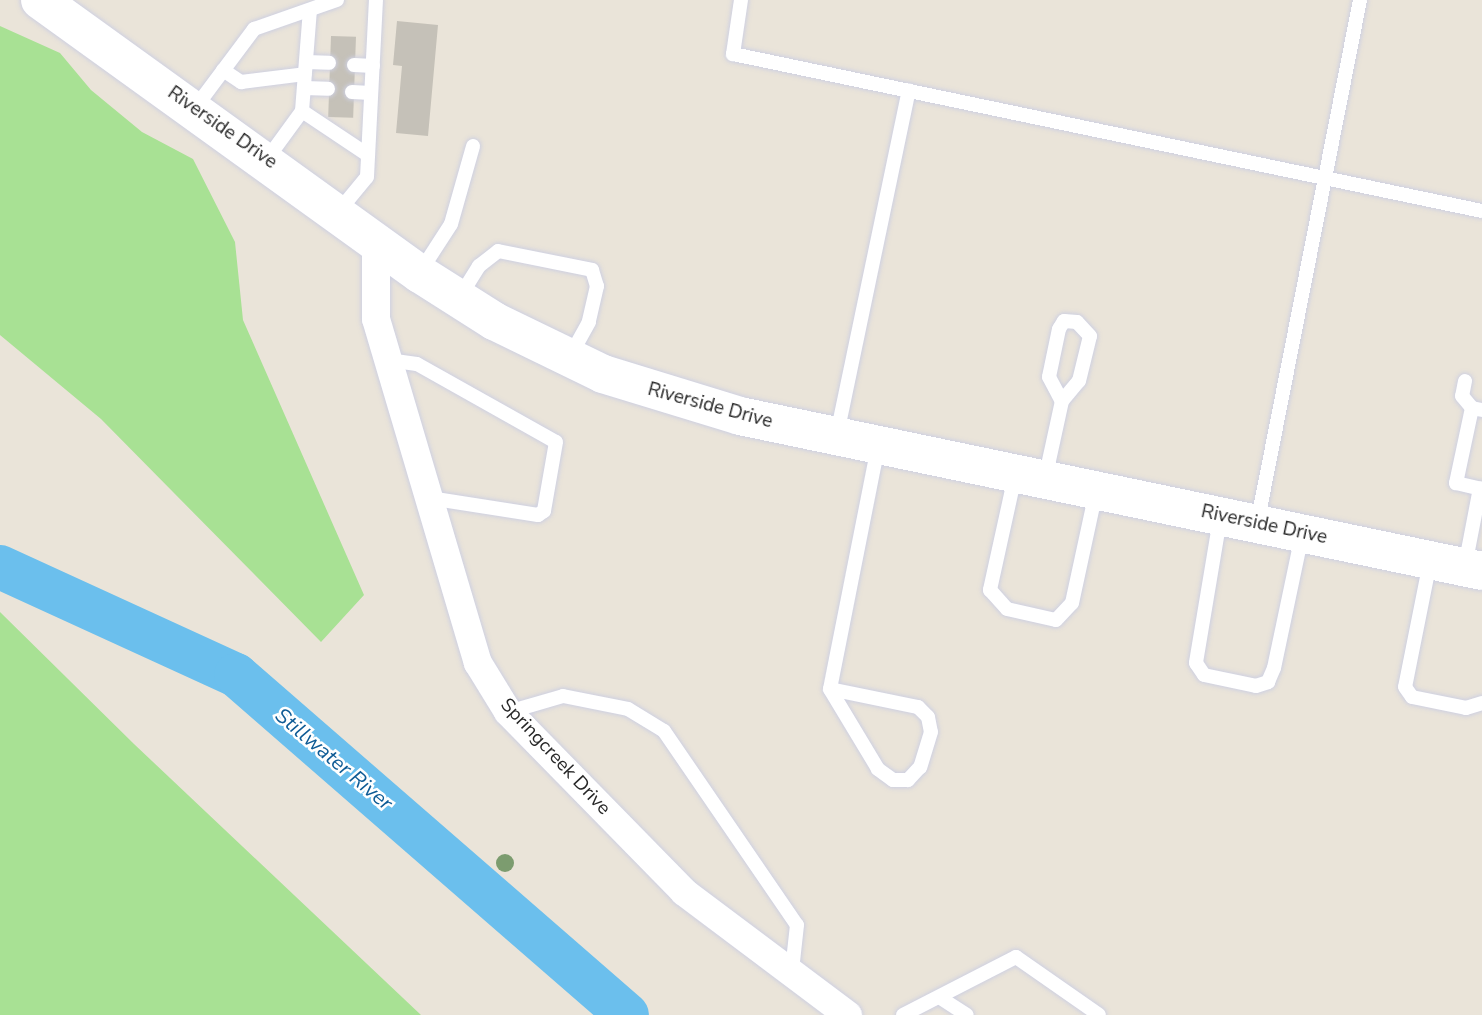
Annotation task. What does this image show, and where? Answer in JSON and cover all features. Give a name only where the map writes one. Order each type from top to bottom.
[{"type":"main road","name":"Riverside Drive","points":[[40,0],[267,159],[420,274],[568,359],[685,402],[1459,566]]},
{"type":"street","name":"Springcreek Drive","points":[[376,240],[376,319],[478,663],[508,712],[684,892],[792,970],[848,1015]]},
{"type":"lane","points":[[195,108],[254,29],[337,0]]},
{"type":"lane","points":[[338,212],[367,177],[376,0]]},
{"type":"lane","points":[[741,0],[733,54],[1482,211]]},
{"type":"lane","points":[[1257,525],[1360,0]]},
{"type":"lane","points":[[267,159],[302,111],[310,10]]},
{"type":"lane","points":[[223,70],[242,82],[305,74],[329,64]]},
{"type":"lane","points":[[354,65],[373,66]]},
{"type":"lane","points":[[305,74],[328,89]]},
{"type":"lane","points":[[836,436],[909,89]]},
{"type":"lane","points":[[352,92],[371,93]]},
{"type":"lane","points":[[302,111],[368,155]]},
{"type":"lane","points":[[420,274],[451,224],[473,146]]},
{"type":"lane","points":[[459,298],[479,266],[498,251],[593,270],[597,286],[589,322],[568,359]]},
{"type":"lane","points":[[1062,401],[1049,377],[1059,329],[1064,321],[1077,322],[1090,336],[1079,381],[1062,401],[1030,477],[990,590],[994,603],[1007,609],[1056,620],[1072,603],[1097,491]]},
{"type":"lane","points":[[388,360],[416,364],[556,442],[538,515],[429,498]]},
{"type":"lane","points":[[1465,381],[1462,396],[1477,409],[1457,483],[1481,488],[1459,566],[1405,687],[1412,696],[1466,708],[1482,703]]},
{"type":"lane","points":[[830,689],[918,707],[928,717],[931,732],[908,780],[893,780],[878,769],[830,689],[878,445]]},
{"type":"lane","points":[[1221,516],[1196,663],[1204,675],[1256,686],[1268,682],[1274,668],[1303,533]]},
{"type":"lane","points":[[508,712],[563,696],[628,709],[664,731],[797,925],[792,970]]},
{"type":"lane","points":[[903,1015],[1016,957],[1099,1015]]},
{"type":"lane","points":[[939,997],[967,1015]]},
{"type":"green space","points":[[0,26],[60,53],[91,90],[142,132],[193,159],[235,242],[243,320],[364,595],[321,642],[101,419],[0,335]]},
{"type":"green space","points":[[0,612],[134,744],[421,1015],[0,1015]]},
{"type":"building","points":[[397,21],[438,25],[428,136],[396,133],[402,66],[393,65]]},
{"type":"building","points":[[331,36],[356,37],[353,118],[328,117]]},
{"type":"waterway","name":"Stillwater River","points":[[0,567],[236,675],[627,1015]]}]
